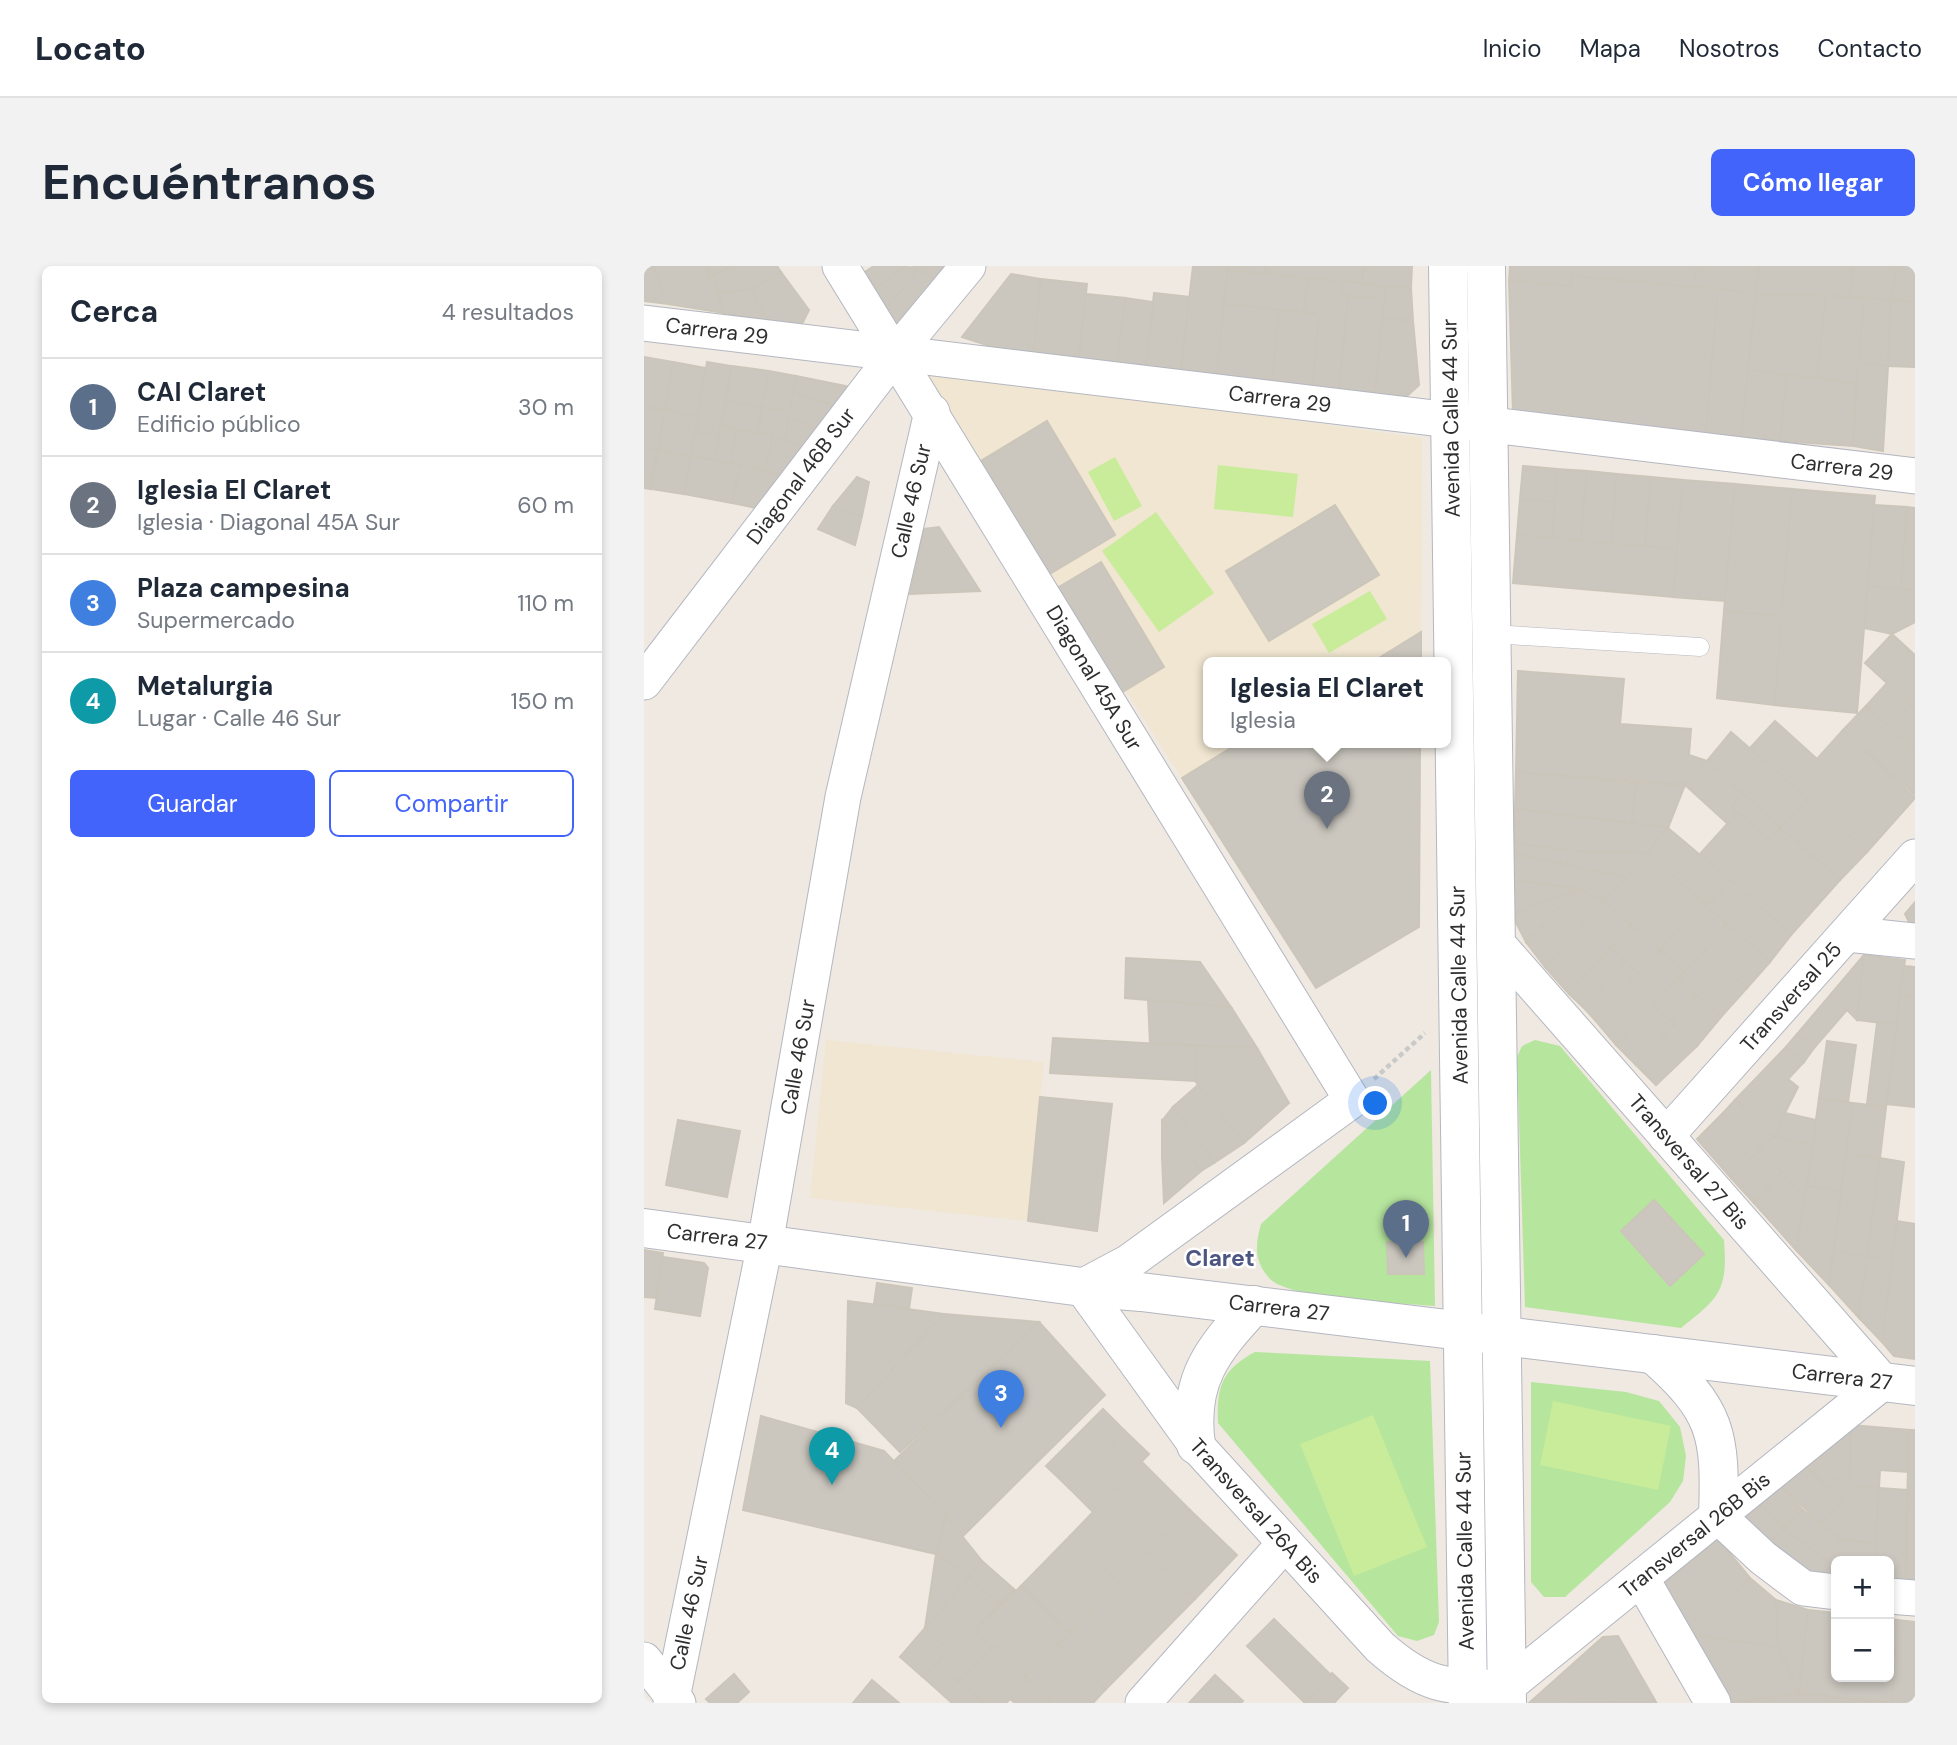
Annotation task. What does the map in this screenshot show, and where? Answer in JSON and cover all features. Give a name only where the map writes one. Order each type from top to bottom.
[{"type":"main road","name":"Avenida Calle 44 Sur","points":[[1448,266],[1468,1695]]},
{"type":"main road","name":"Avenida Calle 44 Sur","points":[[1486,266],[1506,1695]]},
{"type":"main road","name":"Carrera 27","points":[[644,1228],[1082,1287],[1254,1305],[1899,1385]]},
{"type":"main road","points":[[1196,1445],[1192,1418],[1202,1373],[1220,1344],[1254,1305]]},
{"type":"main road","points":[[1653,1354],[1689,1388],[1704,1408],[1715,1433],[1718,1459],[1717,1516]]},
{"type":"street","points":[[840,266],[896,353],[968,266]]},
{"type":"street","name":"Carrera 29","points":[[644,323],[1915,476]]},
{"type":"street","name":"Diagonal 45A Sur","points":[[896,353],[1352,1100]]},
{"type":"street","name":"Diagonal 46B Sur","points":[[644,682],[896,353]]},
{"type":"street","name":"Calle 46 Sur","points":[[674,1700],[765,1244],[843,797],[932,412]]},
{"type":"street","name":"Transversal 25","points":[[1666,1136],[1915,857]]},
{"type":"street","points":[[1847,934],[1915,941]]},
{"type":"street","name":"Transversal 27 Bis","points":[[1496,942],[1666,1136],[1899,1385]]},
{"type":"street","points":[[1082,1287],[1129,1262],[1352,1100]]},
{"type":"street","name":"Transversal 26A Bis","points":[[1082,1287],[1196,1445],[1399,1664],[1433,1683],[1468,1695],[1506,1695]]},
{"type":"street","name":"Transversal 26B Bis","points":[[1506,1695],[1717,1516],[1899,1385]]},
{"type":"street","points":[[1717,1516],[1763,1558],[1803,1588],[1831,1591]]},
{"type":"street","points":[[1143,1703],[1284,1543]]},
{"type":"street","points":[[1641,1578],[1713,1703]]},
{"type":"street","points":[[1894,1596],[1915,1598]]},
{"type":"street","points":[[644,1660],[674,1700]]},
{"type":"lane","points":[[1492,634],[1700,647]]},
{"type":"path","points":[[1352,1100],[1433,1026]]},
{"type":"shaded area","points":[[918,368],[1422,438],[1421,632],[1381,657],[1203,657],[1203,748],[1231,748],[1182,778]]},
{"type":"shaded area","points":[[826,1040],[1044,1062],[1028,1221],[810,1198]]},
{"type":"green space","points":[[1115,457],[1142,506],[1114,521],[1088,472]]},
{"type":"green space","points":[[1218,465],[1298,474],[1293,517],[1214,509]]},
{"type":"green space","points":[[1156,512],[1214,593],[1159,632],[1102,551]]},
{"type":"green space","points":[[1370,591],[1387,619],[1329,653],[1312,624]]},
{"type":"green space","points":[[1535,1040],[1560,1046],[1724,1240],[1724,1271],[1718,1292],[1704,1309],[1681,1328],[1525,1307],[1517,1057],[1522,1046]]},
{"type":"green space","points":[[1431,1070],[1435,1306],[1323,1296],[1300,1292],[1270,1279],[1261,1266],[1257,1253],[1261,1224]]},
{"type":"green space","points":[[1255,1352],[1430,1361],[1439,1622],[1434,1635],[1417,1641],[1398,1636],[1218,1423],[1218,1399],[1224,1380],[1235,1365]]},
{"type":"green space","points":[[1531,1382],[1626,1392],[1659,1401],[1680,1427],[1686,1456],[1683,1481],[1670,1502],[1565,1597],[1544,1597],[1531,1582]]},
{"type":"green space","points":[[1553,1401],[1671,1426],[1658,1490],[1540,1465]]},
{"type":"green space","points":[[1373,1415],[1427,1547],[1354,1576],[1300,1444]]},
{"type":"building","points":[[644,266],[653,266],[669,304],[644,301]]},
{"type":"building","points":[[653,266],[706,266],[724,313],[669,304]]},
{"type":"building","points":[[706,266],[731,266],[712,276]]},
{"type":"building","points":[[731,266],[777,266],[781,272],[751,290],[718,293],[712,276]]},
{"type":"building","points":[[874,266],[905,266],[867,295],[857,277]]},
{"type":"building","points":[[905,266],[918,270],[881,315],[867,295]]},
{"type":"building","points":[[912,266],[957,266],[944,284]]},
{"type":"building","points":[[1193,266],[1228,266],[1216,381],[1180,377]]},
{"type":"building","points":[[1228,266],[1266,266],[1265,274],[1228,270]]},
{"type":"building","points":[[1266,266],[1364,266],[1362,283],[1265,274]]},
{"type":"building","points":[[1364,266],[1412,266],[1411,288],[1362,283]]},
{"type":"building","points":[[1510,266],[1697,266],[1695,287],[1572,276],[1571,286],[1509,281]]},
{"type":"building","points":[[1697,266],[1759,266],[1756,294],[1695,287]]},
{"type":"building","points":[[1759,266],[1853,266],[1850,297],[1756,294]]},
{"type":"building","points":[[1853,266],[1897,266],[1891,300],[1850,297]]},
{"type":"building","points":[[1897,266],[1915,266],[1915,302],[1891,300]]},
{"type":"building","points":[[918,270],[944,284],[895,339],[881,315]]},
{"type":"building","points":[[1228,270],[1308,278],[1304,312],[1224,304]]},
{"type":"building","points":[[781,272],[809,310],[800,328],[769,323],[751,290]]},
{"type":"building","points":[[1011,274],[1041,279],[1033,360],[962,337]]},
{"type":"building","points":[[1572,276],[1718,289],[1706,434],[1513,413],[1509,281],[1571,286]]},
{"type":"building","points":[[1308,278],[1342,281],[1341,295],[1348,296],[1339,391],[1312,390],[1319,314],[1304,312]]},
{"type":"building","points":[[1041,279],[1087,284],[1078,365],[1033,360]]},
{"type":"building","points":[[1342,281],[1385,286],[1384,299],[1341,295]]},
{"type":"building","points":[[1385,286],[1411,288],[1413,321],[1382,319]]},
{"type":"building","points":[[1718,289],[1756,294],[1741,437],[1706,434]]},
{"type":"building","points":[[751,290],[769,323],[724,313],[718,293]]},
{"type":"building","points":[[1154,293],[1189,297],[1180,377],[1145,373]]},
{"type":"building","points":[[1086,294],[1125,298],[1117,369],[1078,365]]},
{"type":"building","points":[[1756,294],[1826,296],[1817,379],[1748,370]]},
{"type":"building","points":[[1348,296],[1384,299],[1375,395],[1339,391]]},
{"type":"building","points":[[1826,296],[1865,298],[1856,383],[1817,379]]},
{"type":"building","points":[[1125,298],[1153,302],[1145,373],[1117,369]]},
{"type":"building","points":[[1865,298],[1891,300],[1888,366],[1858,362]]},
{"type":"building","points":[[1891,300],[1915,302],[1915,367],[1888,366]]},
{"type":"building","points":[[1224,304],[1279,310],[1272,385],[1216,381]]},
{"type":"building","points":[[1279,310],[1319,314],[1312,390],[1272,385]]},
{"type":"building","points":[[1382,319],[1413,321],[1419,385],[1407,396],[1375,395]]},
{"type":"building","points":[[644,357],[673,362],[665,410],[644,407]]},
{"type":"building","points":[[673,362],[706,368],[698,417],[665,410]]},
{"type":"building","points":[[707,362],[731,366],[719,436],[695,432]]},
{"type":"building","points":[[1858,362],[1888,366],[1883,451],[1853,446]]},
{"type":"building","points":[[732,366],[769,371],[762,407],[726,401]]},
{"type":"building","points":[[1748,370],[1787,375],[1780,441],[1741,437]]},
{"type":"building","points":[[769,371],[796,376],[790,412],[762,407]]},
{"type":"building","points":[[1787,375],[1856,383],[1853,446],[1780,441]]},
{"type":"building","points":[[796,376],[855,388],[841,408],[794,392]]},
{"type":"building","points":[[794,392],[841,408],[823,431],[789,417]]},
{"type":"building","points":[[726,401],[762,407],[758,433],[721,426]]},
{"type":"building","points":[[644,407],[665,410],[658,450],[644,447]]},
{"type":"building","points":[[762,407],[790,412],[785,440],[758,433]]},
{"type":"building","points":[[665,410],[698,417],[691,456],[658,450]]},
{"type":"building","points":[[789,417],[823,431],[809,450],[785,440]]},
{"type":"building","points":[[1047,421],[1115,535],[1043,578],[974,465]]},
{"type":"building","points":[[721,426],[737,429],[731,463],[714,460]]},
{"type":"building","points":[[737,429],[773,436],[765,471],[731,463]]},
{"type":"building","points":[[695,432],[719,436],[714,460],[691,456]]},
{"type":"building","points":[[773,436],[809,450],[787,478],[765,471]]},
{"type":"building","points":[[644,447],[658,450],[651,489],[644,488]]},
{"type":"building","points":[[658,450],[691,456],[684,494],[651,489]]},
{"type":"building","points":[[691,456],[740,465],[732,503],[684,494]]},
{"type":"building","points":[[740,465],[787,478],[761,509],[732,503]]},
{"type":"building","points":[[1523,466],[1557,469],[1555,502],[1520,499]]},
{"type":"building","points":[[1557,469],[1587,471],[1581,541],[1552,539]]},
{"type":"building","points":[[1587,471],[1617,474],[1611,544],[1581,541]]},
{"type":"building","points":[[1617,474],[1651,477],[1645,546],[1611,544]]},
{"type":"building","points":[[857,477],[869,482],[862,516],[833,506]]},
{"type":"building","points":[[1651,477],[1683,480],[1677,549],[1645,546]]},
{"type":"building","points":[[1683,480],[1735,484],[1725,601],[1673,597]]},
{"type":"building","points":[[1735,484],[1792,489],[1782,616],[1724,611]]},
{"type":"building","points":[[1792,489],[1875,496],[1857,713],[1774,705]]},
{"type":"building","points":[[1520,499],[1555,502],[1552,539],[1517,535]]},
{"type":"building","points":[[1335,505],[1379,575],[1269,641],[1226,571]]},
{"type":"building","points":[[1874,505],[1907,507],[1901,589],[1868,586]]},
{"type":"building","points":[[833,506],[862,516],[855,545],[818,529]]},
{"type":"building","points":[[1907,507],[1915,508],[1915,590],[1901,589]]},
{"type":"building","points":[[939,527],[980,591],[910,594],[924,529]]},
{"type":"building","points":[[1517,535],[1677,549],[1673,597],[1513,583]]},
{"type":"building","points":[[1101,562],[1164,667],[1116,696],[1052,591]]},
{"type":"building","points":[[1868,586],[1915,590],[1915,622],[1892,634],[1864,628]]},
{"type":"building","points":[[1724,611],[1782,616],[1774,705],[1717,698]]},
{"type":"building","points":[[1421,632],[1421,657],[1381,657]]},
{"type":"building","points":[[1892,634],[1915,655],[1915,709],[1865,663]]},
{"type":"building","points":[[1518,671],[1624,679],[1620,724],[1691,729],[1689,755],[1707,761],[1685,785],[1516,772]]},
{"type":"building","points":[[1887,683],[1915,709],[1915,751],[1866,706]]},
{"type":"building","points":[[1866,706],[1915,751],[1915,795],[1843,730]]},
{"type":"building","points":[[1775,721],[1817,759],[1843,730],[1915,798],[1867,852],[1750,748]]},
{"type":"building","points":[[1731,732],[1808,799],[1781,828],[1707,761]]},
{"type":"building","points":[[1231,748],[1420,748],[1419,927],[1316,988],[1182,778]]},
{"type":"building","points":[[1707,761],[1743,794],[1732,807],[1738,812],[1728,824],[1685,785]]},
{"type":"building","points":[[1516,772],[1636,783],[1632,823],[1515,809]]},
{"type":"building","points":[[1636,783],[1685,785],[1668,828],[1632,823]]},
{"type":"building","points":[[1743,794],[1781,828],[1770,840],[1732,807]]},
{"type":"building","points":[[1808,799],[1867,852],[1840,880],[1781,828]]},
{"type":"building","points":[[1515,809],[1668,828],[1647,853],[1569,851],[1515,843]]},
{"type":"building","points":[[1738,812],[1770,840],[1781,828],[1840,880],[1791,935],[1700,854]]},
{"type":"building","points":[[1668,828],[1730,880],[1707,906],[1647,853]]},
{"type":"building","points":[[1506,842],[1569,851],[1567,865],[1505,852]]},
{"type":"building","points":[[1569,851],[1647,853],[1626,877],[1567,865]]},
{"type":"building","points":[[1505,852],[1626,877],[1605,901],[1577,888],[1507,880]]},
{"type":"building","points":[[1647,853],[1702,902],[1660,950],[1605,901]]},
{"type":"building","points":[[1507,880],[1577,888],[1512,915]]},
{"type":"building","points":[[1730,880],[1791,935],[1770,962],[1707,906]]},
{"type":"building","points":[[1577,888],[1605,901],[1545,967],[1526,942]]},
{"type":"building","points":[[1577,888],[1526,942],[1512,915]]},
{"type":"building","points":[[1605,901],[1631,925],[1569,994],[1545,967]]},
{"type":"building","points":[[1702,902],[1727,924],[1684,972],[1660,950]]},
{"type":"building","points":[[1915,902],[1915,926],[1911,926],[1905,914]]},
{"type":"building","points":[[1727,924],[1770,962],[1747,988],[1704,950]]},
{"type":"building","points":[[1631,925],[1660,950],[1638,973],[1611,948]]},
{"type":"building","points":[[1611,948],[1625,961],[1583,1007],[1569,994]]},
{"type":"building","points":[[1660,950],[1684,972],[1616,1045],[1595,1020]]},
{"type":"building","points":[[1704,950],[1747,988],[1721,1017],[1678,979]]},
{"type":"building","points":[[1864,955],[1857,1020],[1831,994]]},
{"type":"building","points":[[1864,955],[1905,960],[1896,1025],[1857,1020]]},
{"type":"building","points":[[1126,958],[1200,962],[1231,1007],[1125,998]]},
{"type":"building","points":[[1625,961],[1638,973],[1595,1020],[1583,1007]]},
{"type":"building","points":[[1904,966],[1915,967],[1915,996],[1900,995]]},
{"type":"building","points":[[1678,979],[1696,995],[1671,1021],[1653,1005]]},
{"type":"building","points":[[1831,994],[1847,1010],[1814,1048],[1797,1034]]},
{"type":"building","points":[[1696,995],[1721,1017],[1697,1046],[1671,1021]]},
{"type":"building","points":[[1900,995],[1915,996],[1915,1107],[1887,1104]]},
{"type":"building","points":[[1148,1000],[1231,1007],[1257,1048],[1150,1043]]},
{"type":"building","points":[[1653,1005],[1675,1025],[1636,1065],[1616,1045]]},
{"type":"building","points":[[1877,1023],[1896,1025],[1886,1107],[1867,1104]]},
{"type":"building","points":[[1675,1025],[1697,1046],[1656,1085],[1636,1065]]},
{"type":"building","points":[[1797,1034],[1814,1048],[1804,1062],[1786,1047]]},
{"type":"building","points":[[1053,1038],[1197,1046],[1195,1081],[1050,1073]]},
{"type":"building","points":[[1827,1041],[1856,1045],[1848,1102],[1819,1098]]},
{"type":"building","points":[[1197,1046],[1257,1048],[1289,1103],[1244,1143],[1195,1081]]},
{"type":"building","points":[[1786,1047],[1804,1062],[1788,1079],[1798,1087],[1773,1137],[1735,1100]]},
{"type":"building","points":[[1198,1085],[1244,1143],[1214,1163],[1173,1107]]},
{"type":"building","points":[[1040,1097],[1112,1104],[1097,1231],[1028,1221]]},
{"type":"building","points":[[1819,1098],[1853,1103],[1841,1191],[1807,1186]]},
{"type":"building","points":[[1735,1100],[1773,1137],[1760,1150],[1723,1113]]},
{"type":"building","points":[[1853,1103],[1886,1107],[1880,1158],[1846,1154]]},
{"type":"building","points":[[1173,1107],[1214,1163],[1201,1171],[1162,1121]]},
{"type":"building","points":[[1723,1113],[1760,1150],[1731,1178],[1697,1139]]},
{"type":"building","points":[[1785,1113],[1816,1120],[1813,1145],[1773,1137]]},
{"type":"building","points":[[678,1120],[740,1131],[727,1197],[666,1185]]},
{"type":"building","points":[[1162,1121],[1201,1171],[1164,1203],[1162,1157]]},
{"type":"building","points":[[1773,1137],[1813,1145],[1805,1198],[1760,1150]]},
{"type":"building","points":[[1760,1150],[1783,1173],[1754,1203],[1731,1178]]},
{"type":"building","points":[[1846,1154],[1880,1158],[1867,1257],[1834,1251]]},
{"type":"building","points":[[1880,1158],[1904,1162],[1892,1260],[1867,1257]]},
{"type":"building","points":[[1783,1173],[1805,1198],[1796,1250],[1754,1203]]},
{"type":"building","points":[[1807,1186],[1841,1191],[1829,1285],[1796,1250]]},
{"type":"building","points":[[1654,1200],[1704,1254],[1670,1286],[1621,1231]]},
{"type":"building","points":[[1897,1221],[1915,1224],[1915,1359],[1894,1356],[1882,1342]]},
{"type":"building","points":[[1387,1242],[1423,1242],[1424,1274],[1388,1274]]},
{"type":"building","points":[[644,1250],[663,1253],[656,1298],[644,1297]]},
{"type":"building","points":[[1834,1251],[1867,1257],[1859,1318],[1829,1285]]},
{"type":"building","points":[[663,1257],[704,1263],[708,1268],[700,1316],[655,1309]]},
{"type":"building","points":[[1867,1257],[1892,1260],[1882,1342],[1859,1318]]},
{"type":"building","points":[[877,1283],[912,1288],[909,1309],[874,1304]]},
{"type":"building","points":[[848,1301],[944,1314],[857,1408],[846,1403]]},
{"type":"building","points":[[944,1314],[1039,1322],[900,1452],[857,1408]]},
{"type":"building","points":[[1039,1322],[1105,1395],[963,1536],[895,1460]]},
{"type":"building","points":[[1103,1409],[1125,1431],[1069,1488],[1046,1466]]},
{"type":"building","points":[[761,1416],[884,1451],[946,1516],[936,1554],[743,1510]]},
{"type":"building","points":[[1851,1425],[1850,1469],[1827,1487],[1801,1461]]},
{"type":"building","points":[[1851,1425],[1909,1430],[1908,1472],[1880,1470],[1879,1488],[1850,1486]]},
{"type":"building","points":[[1909,1430],[1915,1430],[1915,1508],[1907,1507]]},
{"type":"building","points":[[1125,1431],[1149,1454],[1093,1512],[1069,1488]]},
{"type":"building","points":[[1801,1461],[1842,1502],[1821,1523],[1778,1484]]},
{"type":"building","points":[[1142,1462],[1190,1510],[1164,1537],[1115,1489]]},
{"type":"building","points":[[1850,1469],[1850,1486],[1879,1488],[1876,1544],[1840,1539],[1821,1523],[1842,1502],[1827,1487]]},
{"type":"building","points":[[1775,1482],[1803,1510],[1784,1529],[1756,1501]]},
{"type":"building","points":[[1879,1488],[1907,1490],[1906,1586],[1894,1585],[1894,1556],[1875,1556]]},
{"type":"building","points":[[1115,1489],[1164,1537],[1118,1583],[1070,1536]]},
{"type":"building","points":[[1758,1503],[1784,1529],[1766,1545],[1741,1519]]},
{"type":"building","points":[[1907,1507],[1915,1508],[1915,1587],[1906,1586]]},
{"type":"building","points":[[1190,1510],[1237,1555],[1195,1599],[1147,1553]]},
{"type":"building","points":[[1803,1510],[1840,1539],[1840,1556],[1831,1556],[1831,1564],[1784,1529]]},
{"type":"building","points":[[946,1516],[982,1561],[970,1577],[936,1554]]},
{"type":"building","points":[[1784,1529],[1831,1564],[1831,1581],[1805,1578],[1766,1545]]},
{"type":"building","points":[[1070,1536],[1118,1583],[1068,1633],[1021,1586]]},
{"type":"building","points":[[1718,1539],[1750,1578],[1689,1634],[1656,1588]]},
{"type":"building","points":[[1840,1539],[1876,1544],[1875,1556],[1840,1556]]},
{"type":"building","points":[[1147,1553],[1195,1599],[1105,1690],[1058,1645]]},
{"type":"building","points":[[936,1554],[970,1577],[925,1628]]},
{"type":"building","points":[[982,1561],[1015,1590],[999,1605],[970,1577]]},
{"type":"building","points":[[970,1577],[999,1605],[975,1630],[993,1645],[959,1682],[937,1662],[948,1650],[925,1628]]},
{"type":"building","points":[[1750,1578],[1776,1600],[1778,1647],[1689,1634]]},
{"type":"building","points":[[1021,1586],[1068,1633],[1025,1677],[975,1630]]},
{"type":"building","points":[[1776,1600],[1808,1610],[1799,1694],[1778,1647]]},
{"type":"building","points":[[1808,1610],[1831,1612],[1831,1682],[1893,1682],[1892,1703],[1799,1694]]},
{"type":"building","points":[[1274,1619],[1331,1675],[1305,1703],[1247,1646]]},
{"type":"building","points":[[1894,1620],[1897,1620],[1894,1670]]},
{"type":"building","points":[[1897,1620],[1915,1622],[1915,1703],[1892,1703]]},
{"type":"building","points":[[925,1628],[948,1650],[923,1677],[900,1657]]},
{"type":"building","points":[[1689,1634],[1778,1647],[1799,1694],[1728,1703]]},
{"type":"building","points":[[1618,1636],[1656,1702],[1529,1703],[1603,1637]]},
{"type":"building","points":[[993,1645],[1053,1703],[1015,1703],[1010,1699],[1006,1703],[983,1703],[959,1682]]},
{"type":"building","points":[[1058,1645],[1105,1690],[1093,1703],[1053,1703],[1025,1677]]},
{"type":"building","points":[[937,1662],[983,1703],[952,1703],[923,1677]]},
{"type":"building","points":[[1332,1673],[1348,1688],[1334,1703],[1305,1703]]},
{"type":"building","points":[[734,1674],[749,1692],[737,1703],[710,1703],[706,1699]]},
{"type":"building","points":[[1215,1675],[1243,1701],[1189,1703]]},
{"type":"building","points":[[872,1680],[899,1703],[853,1703]]},
{"type":"building","points":[[1799,1694],[1891,1703],[1799,1703]]},
{"type":"building","points":[[1799,1694],[1799,1703],[1732,1703]]},
{"type":"place","name":"Iglesia El Claret","points":[[1327,829]]},
{"type":"place","name":"CAI Claret","points":[[1406,1258]]},
{"type":"place","name":"Plaza campesina","points":[[1001,1428]]},
{"type":"place","name":"Metalurgia","points":[[832,1485]]},
{"type":"district","name":"Claret","points":[[1220,1258]]}]
